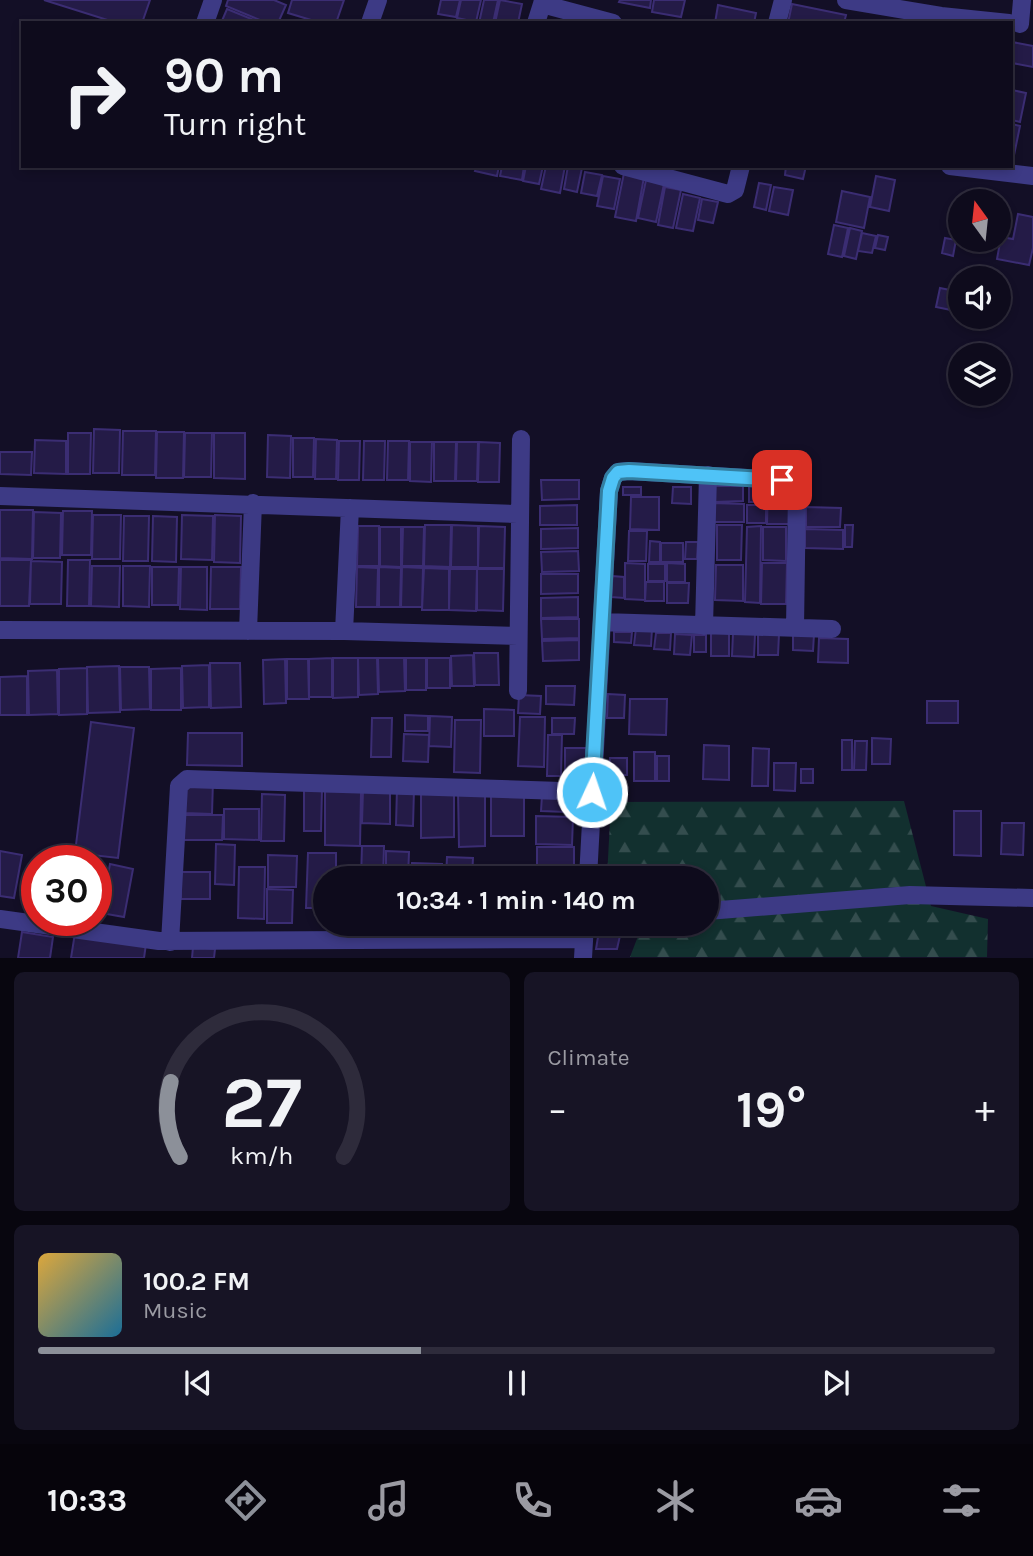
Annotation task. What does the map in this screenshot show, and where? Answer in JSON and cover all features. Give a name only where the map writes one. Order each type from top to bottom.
[{"type":"street","points":[[206,21],[213,0]]},
{"type":"street","points":[[371,21],[378,0]]},
{"type":"street","points":[[778,21],[783,0]]},
{"type":"street","points":[[846,0],[943,8],[1004,21]]},
{"type":"street","points":[[1018,24],[1022,0]]},
{"type":"street","points":[[537,21],[542,2],[606,21]]},
{"type":"street","points":[[630,168],[728,194],[735,190],[740,168]]},
{"type":"street","points":[[967,168],[1033,176]]},
{"type":"street","points":[[519,691],[518,514],[521,439]]},
{"type":"street","points":[[588,866],[609,491],[618,472],[782,480],[793,485],[797,490],[795,628]]},
{"type":"street","points":[[704,625],[708,475]]},
{"type":"street","points":[[0,496],[518,514]]},
{"type":"street","points":[[248,631],[253,503]]},
{"type":"street","points":[[344,631],[350,508]]},
{"type":"street","points":[[602,622],[832,629]]},
{"type":"street","points":[[0,630],[344,631],[518,636]]},
{"type":"street","points":[[162,947],[179,786],[187,779],[592,792]]},
{"type":"street","points":[[719,910],[910,895],[1033,898]]},
{"type":"street","points":[[0,919],[162,947],[480,949],[556,936]]},
{"type":"street","points":[[583,957],[585,936]]},
{"type":"green space","points":[[904,801],[931,906],[988,919],[987,957],[630,957],[638,936],[719,936],[719,866],[608,866],[611,802]]},
{"type":"building","points":[[44,0],[150,0],[143,21],[111,21]]},
{"type":"building","points":[[228,0],[274,0],[286,5],[279,21],[262,21],[226,6]]},
{"type":"building","points":[[292,0],[344,0],[337,21],[314,21],[288,13]]},
{"type":"building","points":[[441,0],[460,0],[456,17],[438,14]]},
{"type":"building","points":[[461,0],[481,0],[476,21],[457,18]]},
{"type":"building","points":[[484,0],[498,0],[493,21],[479,21]]},
{"type":"building","points":[[500,0],[522,4],[518,21],[495,21]]},
{"type":"building","points":[[651,0],[650,8],[619,2]]},
{"type":"building","points":[[654,0],[685,0],[681,17],[652,12]]},
{"type":"building","points":[[792,4],[846,15],[844,21],[788,21]]},
{"type":"building","points":[[718,5],[756,13],[754,21],[715,21]]},
{"type":"building","points":[[227,9],[256,21],[222,21]]},
{"type":"building","points":[[1013,42],[1033,46],[1033,67],[1013,63]]},
{"type":"building","points":[[1013,90],[1026,93],[1020,122],[1013,120]]},
{"type":"building","points":[[1013,124],[1020,126],[1013,160]]},
{"type":"building","points":[[476,168],[499,168],[497,176],[475,171]]},
{"type":"building","points":[[502,168],[524,168],[522,180],[500,176]]},
{"type":"building","points":[[526,168],[543,168],[539,184],[523,181]]},
{"type":"building","points":[[546,168],[565,168],[560,193],[541,189]]},
{"type":"building","points":[[568,168],[582,168],[577,192],[564,189]]},
{"type":"building","points":[[786,168],[806,168],[803,179],[785,175]]},
{"type":"building","points":[[585,172],[602,175],[597,196],[581,193]]},
{"type":"building","points":[[624,173],[644,177],[636,221],[615,217]]},
{"type":"building","points":[[603,176],[620,179],[614,209],[597,206]]},
{"type":"building","points":[[876,176],[895,180],[889,211],[870,207]]},
{"type":"building","points":[[646,180],[664,184],[656,222],[638,218]]},
{"type":"building","points":[[759,183],[771,185],[766,210],[754,207]]},
{"type":"building","points":[[665,187],[681,190],[673,228],[658,225]]},
{"type":"building","points":[[774,187],[793,190],[788,215],[769,211]]},
{"type":"building","points":[[842,191],[870,197],[864,228],[836,222]]},
{"type":"building","points":[[683,194],[700,198],[693,231],[676,228]]},
{"type":"building","points":[[702,199],[718,202],[713,223],[698,220]]},
{"type":"building","points":[[1018,214],[1033,217],[1033,248],[1029,265],[997,259],[998,252],[1012,252]]},
{"type":"building","points":[[834,225],[848,228],[842,257],[828,254]]},
{"type":"building","points":[[850,228],[862,231],[856,259],[844,256]]},
{"type":"building","points":[[862,233],[876,236],[872,253],[858,251]]},
{"type":"building","points":[[878,235],[888,237],[885,250],[875,248]]},
{"type":"building","points":[[945,238],[948,239],[948,252],[954,252],[953,256],[942,253]]},
{"type":"building","points":[[940,288],[948,290],[948,309],[936,307]]},
{"type":"building","points":[[94,429],[120,430],[119,473],[93,473]]},
{"type":"building","points":[[123,431],[156,431],[155,475],[122,475]]},
{"type":"building","points":[[157,432],[184,432],[183,478],[156,478]]},
{"type":"building","points":[[68,433],[91,433],[90,474],[68,474]]},
{"type":"building","points":[[185,433],[212,433],[211,477],[184,477]]},
{"type":"building","points":[[214,433],[245,433],[245,479],[214,478]]},
{"type":"building","points":[[268,435],[291,436],[290,478],[267,477]]},
{"type":"building","points":[[293,438],[314,438],[313,477],[293,477]]},
{"type":"building","points":[[316,439],[337,440],[336,479],[315,479]]},
{"type":"building","points":[[35,440],[66,441],[66,474],[34,473]]},
{"type":"building","points":[[339,441],[360,441],[359,480],[338,480]]},
{"type":"building","points":[[364,441],[385,441],[384,480],[363,480]]},
{"type":"building","points":[[388,441],[409,441],[408,480],[387,480]]},
{"type":"building","points":[[410,442],[432,442],[431,482],[410,481]]},
{"type":"building","points":[[434,442],[456,442],[455,481],[434,481]]},
{"type":"building","points":[[457,442],[478,442],[477,481],[456,481]]},
{"type":"building","points":[[479,442],[500,443],[499,482],[478,482]]},
{"type":"building","points":[[0,452],[32,452],[31,475],[0,474]]},
{"type":"building","points":[[541,480],[579,480],[579,499],[542,500]]},
{"type":"building","points":[[714,486],[743,486],[743,501],[714,502]]},
{"type":"building","points":[[749,486],[765,486],[765,502],[749,502]]},
{"type":"building","points":[[768,486],[792,487],[791,524],[767,524]]},
{"type":"building","points":[[623,487],[641,487],[641,495],[623,495]]},
{"type":"building","points":[[673,487],[691,487],[691,504],[672,503]]},
{"type":"building","points":[[631,497],[659,497],[659,530],[630,529]]},
{"type":"building","points":[[712,503],[744,504],[744,522],[712,522]]},
{"type":"building","points":[[577,505],[577,525],[540,525],[540,506]]},
{"type":"building","points":[[747,505],[766,505],[766,523],[747,523]]},
{"type":"building","points":[[806,507],[841,508],[840,527],[806,527]]},
{"type":"building","points":[[0,510],[33,510],[32,559],[0,558]]},
{"type":"building","points":[[63,511],[92,511],[91,555],[62,555]]},
{"type":"building","points":[[34,512],[61,513],[60,558],[33,558]]},
{"type":"building","points":[[93,515],[121,515],[120,559],[92,559]]},
{"type":"building","points":[[182,515],[213,516],[212,560],[181,559]]},
{"type":"building","points":[[215,515],[241,516],[240,563],[214,562]]},
{"type":"building","points":[[124,516],[149,516],[148,561],[123,561]]},
{"type":"building","points":[[153,516],[177,517],[176,562],[152,561]]},
{"type":"building","points":[[425,525],[451,525],[450,567],[424,566]]},
{"type":"building","points":[[452,525],[478,526],[478,567],[451,567]]},
{"type":"building","points":[[717,525],[742,525],[741,560],[717,560]]},
{"type":"building","points":[[845,525],[853,525],[852,547],[845,547]]},
{"type":"building","points":[[358,526],[379,526],[379,566],[357,566]]},
{"type":"building","points":[[479,526],[505,527],[504,568],[478,568]]},
{"type":"building","points":[[761,526],[760,603],[745,602],[747,527]]},
{"type":"building","points":[[380,527],[401,527],[401,567],[380,566]]},
{"type":"building","points":[[403,527],[424,527],[423,566],[402,566]]},
{"type":"building","points":[[763,527],[786,527],[786,561],[763,560]]},
{"type":"building","points":[[578,528],[578,548],[541,549],[541,529]]},
{"type":"building","points":[[805,529],[843,530],[843,549],[805,548]]},
{"type":"building","points":[[629,531],[647,531],[646,561],[628,561]]},
{"type":"building","points":[[650,541],[660,542],[660,562],[649,562]]},
{"type":"building","points":[[686,542],[698,542],[697,559],[685,559]]},
{"type":"building","points":[[661,543],[683,543],[683,562],[661,562]]},
{"type":"building","points":[[578,551],[579,571],[542,572],[541,552]]},
{"type":"building","points":[[0,560],[31,560],[29,606],[0,606]]},
{"type":"building","points":[[68,560],[90,560],[89,606],[67,606]]},
{"type":"building","points":[[31,561],[62,562],[61,604],[30,604]]},
{"type":"building","points":[[625,563],[645,564],[645,600],[625,599]]},
{"type":"building","points":[[667,563],[685,564],[685,582],[667,582]]},
{"type":"building","points":[[762,563],[787,563],[786,604],[761,604]]},
{"type":"building","points":[[648,564],[665,564],[665,581],[648,581]]},
{"type":"building","points":[[716,565],[743,565],[743,601],[715,600]]},
{"type":"building","points":[[92,566],[120,566],[119,607],[91,606]]},
{"type":"building","points":[[123,566],[150,566],[149,607],[123,606]]},
{"type":"building","points":[[152,567],[179,567],[178,605],[152,605]]},
{"type":"building","points":[[181,567],[207,567],[207,610],[180,609]]},
{"type":"building","points":[[211,567],[241,567],[240,609],[210,609]]},
{"type":"building","points":[[357,567],[378,568],[377,607],[356,607]]},
{"type":"building","points":[[379,567],[401,568],[400,607],[379,607]]},
{"type":"building","points":[[402,567],[423,568],[422,607],[401,607]]},
{"type":"building","points":[[424,568],[449,569],[449,610],[422,610]]},
{"type":"building","points":[[450,569],[477,569],[476,611],[449,610]]},
{"type":"building","points":[[477,569],[504,569],[503,611],[477,610]]},
{"type":"building","points":[[541,574],[578,574],[578,593],[541,594]]},
{"type":"building","points":[[612,576],[624,577],[624,598],[611,597]]},
{"type":"building","points":[[646,582],[664,582],[664,601],[645,601]]},
{"type":"building","points":[[667,583],[689,583],[688,603],[667,603]]},
{"type":"building","points":[[578,597],[578,617],[541,618],[541,598]]},
{"type":"building","points":[[541,619],[579,619],[579,638],[542,639]]},
{"type":"building","points":[[636,628],[652,629],[651,646],[634,645]]},
{"type":"building","points":[[614,632],[632,632],[631,643],[614,642]]},
{"type":"building","points":[[656,633],[671,633],[670,650],[654,649]]},
{"type":"building","points":[[711,633],[729,633],[729,656],[711,656]]},
{"type":"building","points":[[733,633],[755,634],[754,657],[732,656]]},
{"type":"building","points":[[675,634],[692,635],[690,655],[674,654]]},
{"type":"building","points":[[758,634],[779,634],[778,655],[758,655]]},
{"type":"building","points":[[793,634],[814,634],[813,651],[793,650]]},
{"type":"building","points":[[694,635],[706,635],[706,652],[694,652]]},
{"type":"building","points":[[819,638],[848,639],[848,663],[818,662]]},
{"type":"building","points":[[579,640],[579,660],[543,661],[542,641]]},
{"type":"building","points":[[474,653],[498,653],[499,685],[475,685]]},
{"type":"building","points":[[473,655],[474,686],[452,686],[451,656]]},
{"type":"building","points":[[332,658],[332,697],[309,697],[309,659]]},
{"type":"building","points":[[333,658],[358,658],[358,697],[333,698]]},
{"type":"building","points":[[358,658],[377,658],[378,694],[359,695]]},
{"type":"building","points":[[378,658],[404,658],[405,691],[379,692]]},
{"type":"building","points":[[406,658],[426,658],[426,690],[406,690]]},
{"type":"building","points":[[427,658],[450,658],[450,688],[427,688]]},
{"type":"building","points":[[285,659],[286,703],[264,704],[263,660]]},
{"type":"building","points":[[287,659],[308,659],[309,699],[287,699]]},
{"type":"building","points":[[210,663],[240,663],[241,707],[211,708]]},
{"type":"building","points":[[209,665],[209,707],[183,708],[182,666]]},
{"type":"building","points":[[119,666],[120,712],[88,713],[87,667]]},
{"type":"building","points":[[120,667],[149,667],[150,709],[121,710]]},
{"type":"building","points":[[87,668],[87,714],[59,715],[59,669]]},
{"type":"building","points":[[181,668],[181,710],[151,710],[151,669]]},
{"type":"building","points":[[57,670],[58,714],[29,715],[28,671]]},
{"type":"building","points":[[27,676],[27,715],[0,715],[0,677]]},
{"type":"building","points":[[546,686],[575,686],[574,705],[546,704]]},
{"type":"building","points":[[608,694],[625,695],[624,718],[607,718]]},
{"type":"building","points":[[519,695],[541,696],[540,714],[518,713]]},
{"type":"building","points":[[630,699],[667,699],[666,735],[629,734]]},
{"type":"building","points":[[927,701],[958,701],[958,723],[927,723]]},
{"type":"building","points":[[484,709],[514,710],[514,736],[484,736]]},
{"type":"building","points":[[405,715],[428,716],[428,731],[405,731]]},
{"type":"building","points":[[430,716],[452,717],[451,747],[429,746]]},
{"type":"building","points":[[520,717],[545,717],[544,767],[518,766]]},
{"type":"building","points":[[372,718],[392,718],[391,757],[371,757]]},
{"type":"building","points":[[552,718],[575,718],[574,734],[552,734]]},
{"type":"building","points":[[455,720],[481,720],[480,773],[454,772]]},
{"type":"building","points":[[91,722],[134,728],[118,858],[112,857],[112,845],[76,845]]},
{"type":"building","points":[[188,733],[242,733],[242,766],[187,765]]},
{"type":"building","points":[[404,734],[429,735],[428,762],[403,761]]},
{"type":"building","points":[[548,735],[562,735],[561,776],[547,776]]},
{"type":"building","points":[[872,738],[891,739],[890,764],[872,764]]},
{"type":"building","points":[[842,740],[852,740],[852,770],[842,770]]},
{"type":"building","points":[[855,741],[867,741],[866,770],[854,770]]},
{"type":"building","points":[[704,745],[729,746],[729,780],[703,779]]},
{"type":"building","points":[[565,748],[586,748],[586,776],[565,775]]},
{"type":"building","points":[[753,748],[769,749],[768,786],[752,786]]},
{"type":"building","points":[[634,752],[655,752],[655,781],[634,781]]},
{"type":"building","points":[[657,756],[669,756],[669,781],[657,781]]},
{"type":"building","points":[[610,758],[627,758],[627,775],[609,775]]},
{"type":"building","points":[[774,763],[796,763],[795,791],[774,790]]},
{"type":"building","points":[[801,769],[813,769],[813,783],[801,783]]},
{"type":"building","points":[[186,780],[213,780],[212,814],[185,813]]},
{"type":"building","points":[[304,788],[322,789],[321,831],[304,831]]},
{"type":"building","points":[[397,788],[414,789],[413,826],[396,825]]},
{"type":"building","points":[[485,789],[485,846],[459,847],[458,790]]},
{"type":"building","points":[[363,790],[390,790],[390,824],[362,823]]},
{"type":"building","points":[[325,791],[361,792],[360,846],[325,845]]},
{"type":"building","points":[[421,791],[454,791],[454,837],[421,838]]},
{"type":"building","points":[[262,794],[285,795],[284,841],[261,841]]},
{"type":"building","points":[[524,795],[524,836],[491,836],[491,796]]},
{"type":"building","points":[[542,795],[567,796],[566,812],[541,811]]},
{"type":"building","points":[[224,809],[259,809],[259,840],[224,839]]},
{"type":"building","points":[[954,811],[981,811],[981,856],[954,855]]},
{"type":"building","points":[[182,815],[223,815],[222,840],[181,840]]},
{"type":"building","points":[[536,816],[573,817],[572,845],[536,844]]},
{"type":"building","points":[[1002,823],[1024,823],[1023,855],[1001,854]]},
{"type":"building","points":[[216,844],[235,845],[234,885],[215,884]]},
{"type":"building","points":[[362,846],[384,846],[383,866],[361,866]]},
{"type":"building","points":[[537,847],[574,847],[574,866],[537,866]]},
{"type":"building","points":[[0,851],[21,855],[14,898],[0,896]]},
{"type":"building","points":[[386,851],[409,852],[408,866],[386,866]]},
{"type":"building","points":[[308,853],[336,853],[336,866],[313,866],[313,908],[306,908]]},
{"type":"building","points":[[268,855],[297,856],[296,887],[268,887]]},
{"type":"building","points":[[447,857],[473,858],[473,866],[447,866]]},
{"type":"building","points":[[412,863],[442,864],[442,866],[412,866]]},
{"type":"building","points":[[112,864],[133,869],[124,917],[112,915]]},
{"type":"building","points":[[239,867],[265,867],[264,919],[238,918]]},
{"type":"building","points":[[181,872],[210,872],[210,899],[181,899]]},
{"type":"building","points":[[267,889],[293,890],[292,923],[267,923]]},
{"type":"building","points":[[21,936],[53,937],[50,958],[18,958]]},
{"type":"building","points":[[75,936],[94,936],[146,944],[144,958],[71,958]]},
{"type":"building","points":[[598,936],[620,936],[617,949],[596,949]]},
{"type":"building","points":[[193,947],[215,949],[214,958],[192,958]]},
{"type":"route","points":[[592,792],[609,491],[613,478],[618,472],[629,471],[782,480]]}]
